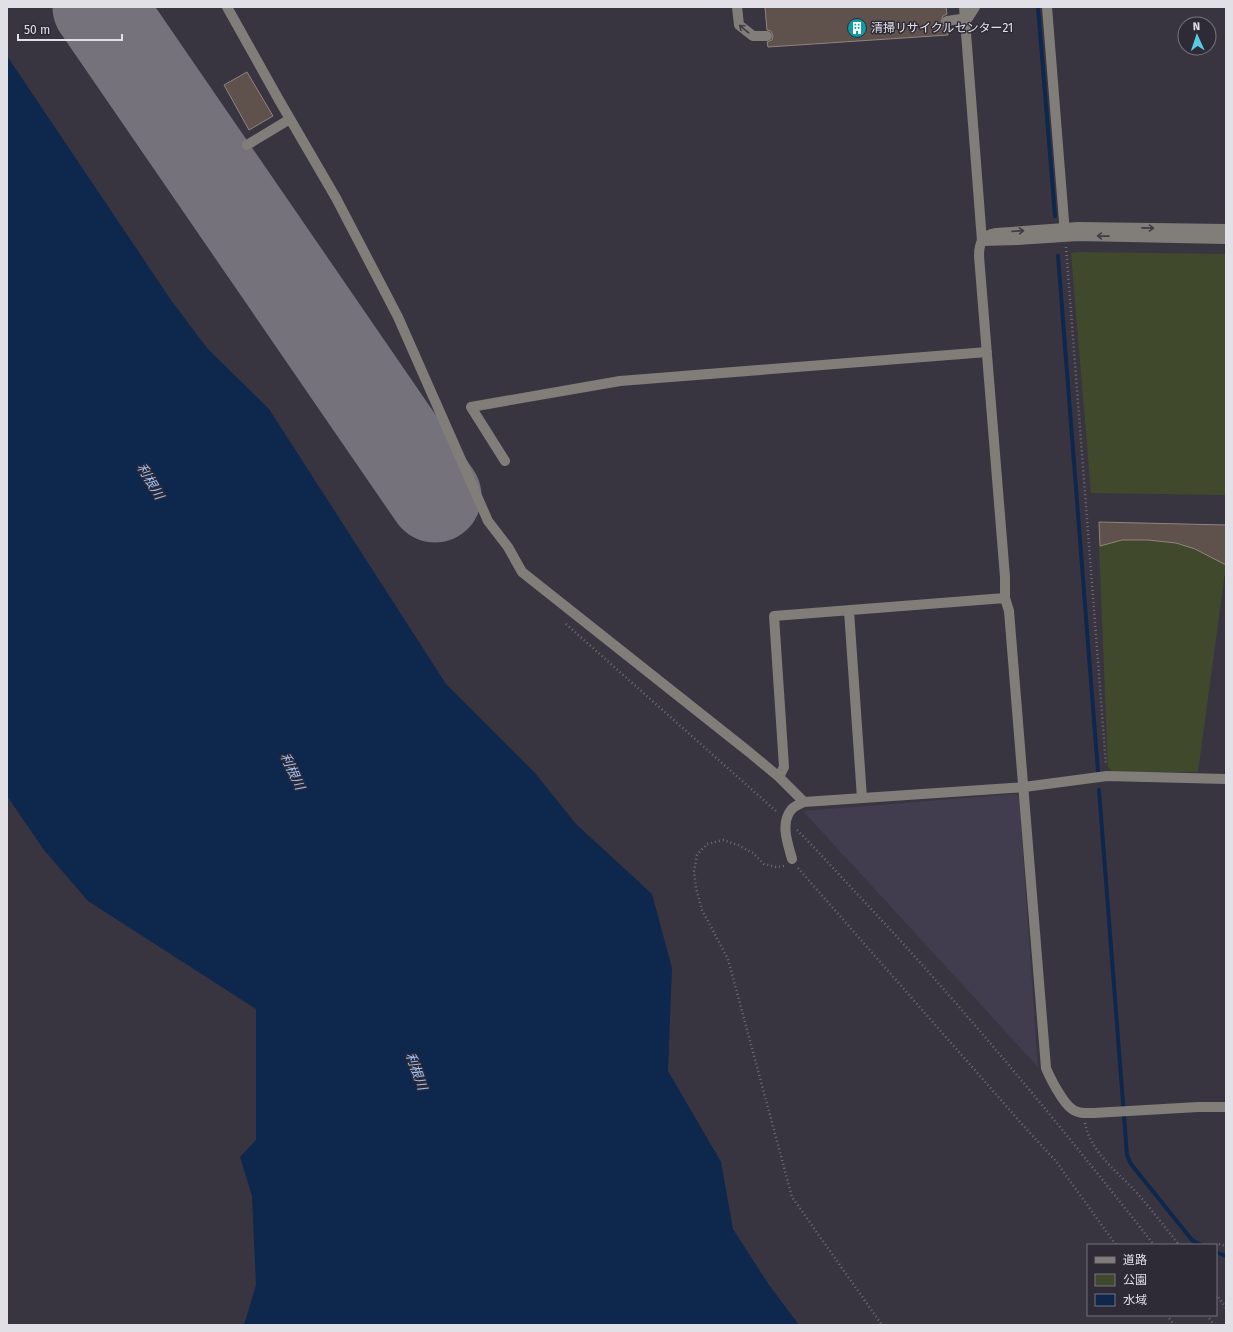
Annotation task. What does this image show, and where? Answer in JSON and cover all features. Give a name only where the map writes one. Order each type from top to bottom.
[{"type":"street","points":[[227,7],[336,198],[398,317],[488,521],[508,547],[522,572],[779,777],[804,802]]},
{"type":"street","points":[[737,7],[739,25],[753,36],[767,36]]},
{"type":"street","points":[[964,7],[982,241]]},
{"type":"street","points":[[947,21],[968,18],[975,7]]},
{"type":"street","points":[[1047,7],[1065,232]]},
{"type":"street","points":[[247,145],[290,119]]},
{"type":"street","points":[[1226,229],[996,233],[989,234],[982,241],[980,244],[979,256],[1005,577],[1005,598],[1009,611],[1046,1068],[1069,1106],[1078,1112],[1086,1113],[1226,1107]]},
{"type":"street","points":[[1065,232],[1102,236],[1226,239]]},
{"type":"street","points":[[505,461],[471,407],[620,381],[987,352]]},
{"type":"street","points":[[779,777],[784,767],[774,616],[1005,598]]},
{"type":"street","points":[[849,611],[862,798]]},
{"type":"street","points":[[792,859],[785,831],[786,820],[791,809],[804,802],[1024,787],[1107,776],[1226,779]]},
{"type":"path","points":[[1065,232],[1107,776]]},
{"type":"path","points":[[561,620],[771,807]]},
{"type":"path","points":[[800,833],[908,948],[953,999],[1049,1113],[1153,1244]]},
{"type":"path","points":[[882,1325],[792,1197],[728,959],[702,910],[696,888],[694,871],[697,855],[708,844],[723,840],[738,844],[753,853],[764,864],[776,867],[785,866],[792,859],[799,869],[1055,1160],[1115,1244]]},
{"type":"path","points":[[1086,1113],[1085,1121],[1088,1134],[1102,1157],[1136,1192],[1178,1244]]},
{"type":"path","points":[[1219,1244],[1226,1246]]},
{"type":"path","points":[[1217,1295],[1226,1308]]},
{"type":"path","points":[[1168,1316],[1174,1325]]},
{"type":"path","points":[[1208,1316],[1214,1325]]},
{"type":"shaded area","points":[[1016,794],[1019,798],[1038,1067],[803,811]]},
{"type":"green space","points":[[1071,253],[1226,254],[1226,495],[1091,493]]},
{"type":"green space","points":[[1122,540],[1175,543],[1195,549],[1226,565],[1198,772],[1113,773],[1108,767],[1099,546]]},
{"type":"water","name":"利根川","points":[[7,56],[171,300],[207,348],[269,409],[446,684],[535,773],[576,824],[652,894],[672,968],[668,1071],[721,1162],[733,1229],[769,1285],[799,1325],[244,1325],[256,1285],[252,1196],[240,1157],[256,1140],[256,1009],[88,901],[44,850],[7,796]]},
{"type":"building","name":"清掃リサイクルセンター21","points":[[765,7],[946,7],[947,14],[943,16],[941,22],[942,25],[948,27],[948,35],[768,47],[767,42],[772,40],[773,36],[771,31],[767,30]]},
{"type":"building","points":[[247,72],[273,116],[249,130],[224,85]]},
{"type":"building","points":[[1099,522],[1226,525],[1226,565],[1195,549],[1176,543],[1148,540],[1122,540],[1100,546]]},
{"type":"waterway","points":[[1038,7],[1055,216]]},
{"type":"waterway","points":[[1058,256],[1098,772]]},
{"type":"waterway","points":[[1099,790],[1127,1155],[1131,1164],[1192,1240],[1199,1244]]},
{"type":"waterway","points":[[1217,1252],[1226,1256]]},
{"type":"runway","points":[[99,7],[435,496]]},
{"type":"place","name":"清掃リサイクルセンター21","points":[[857,28]]}]
